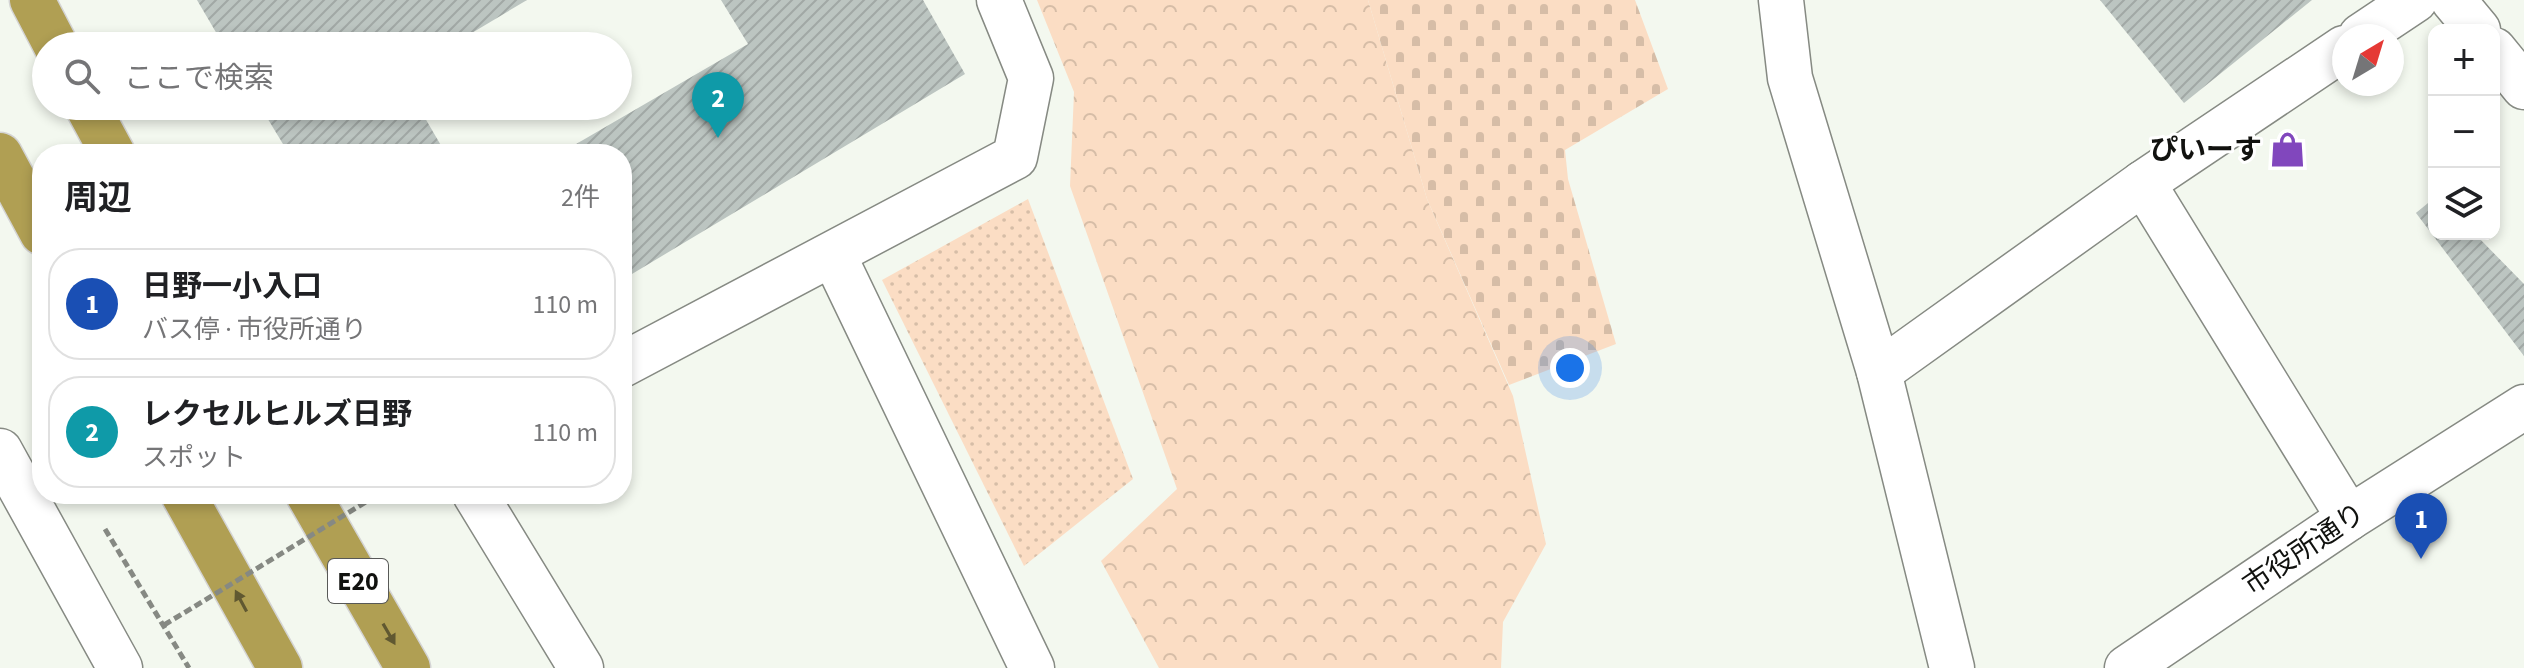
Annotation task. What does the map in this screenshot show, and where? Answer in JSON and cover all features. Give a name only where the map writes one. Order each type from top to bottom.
[{"type":"highway","points":[[32,0],[49,32]]},
{"type":"highway","points":[[95,120],[108,144]]},
{"type":"highway","points":[[0,155],[32,214]]},
{"type":"highway","points":[[189,504],[280,668]]},
{"type":"highway","name":"E20","points":[[314,504],[408,668]]},
{"type":"street","points":[[632,360],[834,256],[1015,157],[1031,78],[999,0]]},
{"type":"street","points":[[1781,0],[1790,78],[1879,372],[1952,668]]},
{"type":"street","points":[[2379,24],[2415,0]]},
{"type":"street","points":[[2453,0],[2473,24]]},
{"type":"street","points":[[1879,372],[2143,183],[2332,56]]},
{"type":"street","points":[[2500,57],[2524,87]]},
{"type":"street","points":[[2143,183],[2349,518]]},
{"type":"street","points":[[834,256],[1032,668]]},
{"type":"street","name":"市役所通り","points":[[2127,668],[2349,518],[2524,407]]},
{"type":"street","points":[[0,451],[120,668]]},
{"type":"street","points":[[481,504],[581,668]]},
{"type":"path","points":[[164,625],[363,504]]},
{"type":"path","points":[[100,520],[189,668]]},
{"type":"green space","points":[[1037,0],[1368,0],[1427,199],[1513,396],[1546,544],[1503,622],[1501,668],[1159,668],[1101,561],[1177,489],[1070,186],[1074,92]]},
{"type":"green space","points":[[1368,0],[1635,0],[1668,89],[1565,150],[1568,179],[1616,344],[1509,385],[1427,199]]},
{"type":"green space","points":[[1028,199],[1133,479],[1024,566],[882,280]]},
{"type":"building","points":[[197,0],[527,0],[473,32],[216,32]]},
{"type":"building","points":[[721,0],[923,0],[965,74],[632,274],[632,144],[576,144],[617,120],[632,120],[632,112],[748,44]]},
{"type":"building","points":[[2100,0],[2312,0],[2184,103]]},
{"type":"building","points":[[268,120],[426,120],[440,144],[283,144]]},
{"type":"building","points":[[2428,203],[2428,229],[2416,213]]},
{"type":"building","points":[[2436,240],[2481,240],[2524,284],[2524,356]]},
{"type":"place","name":"レクセルヒルズ日野","points":[[718,138]]},
{"type":"place","name":"ぴいーす","points":[[2288,150]]},
{"type":"place","name":"日野一小入口","points":[[2421,559]]}]
